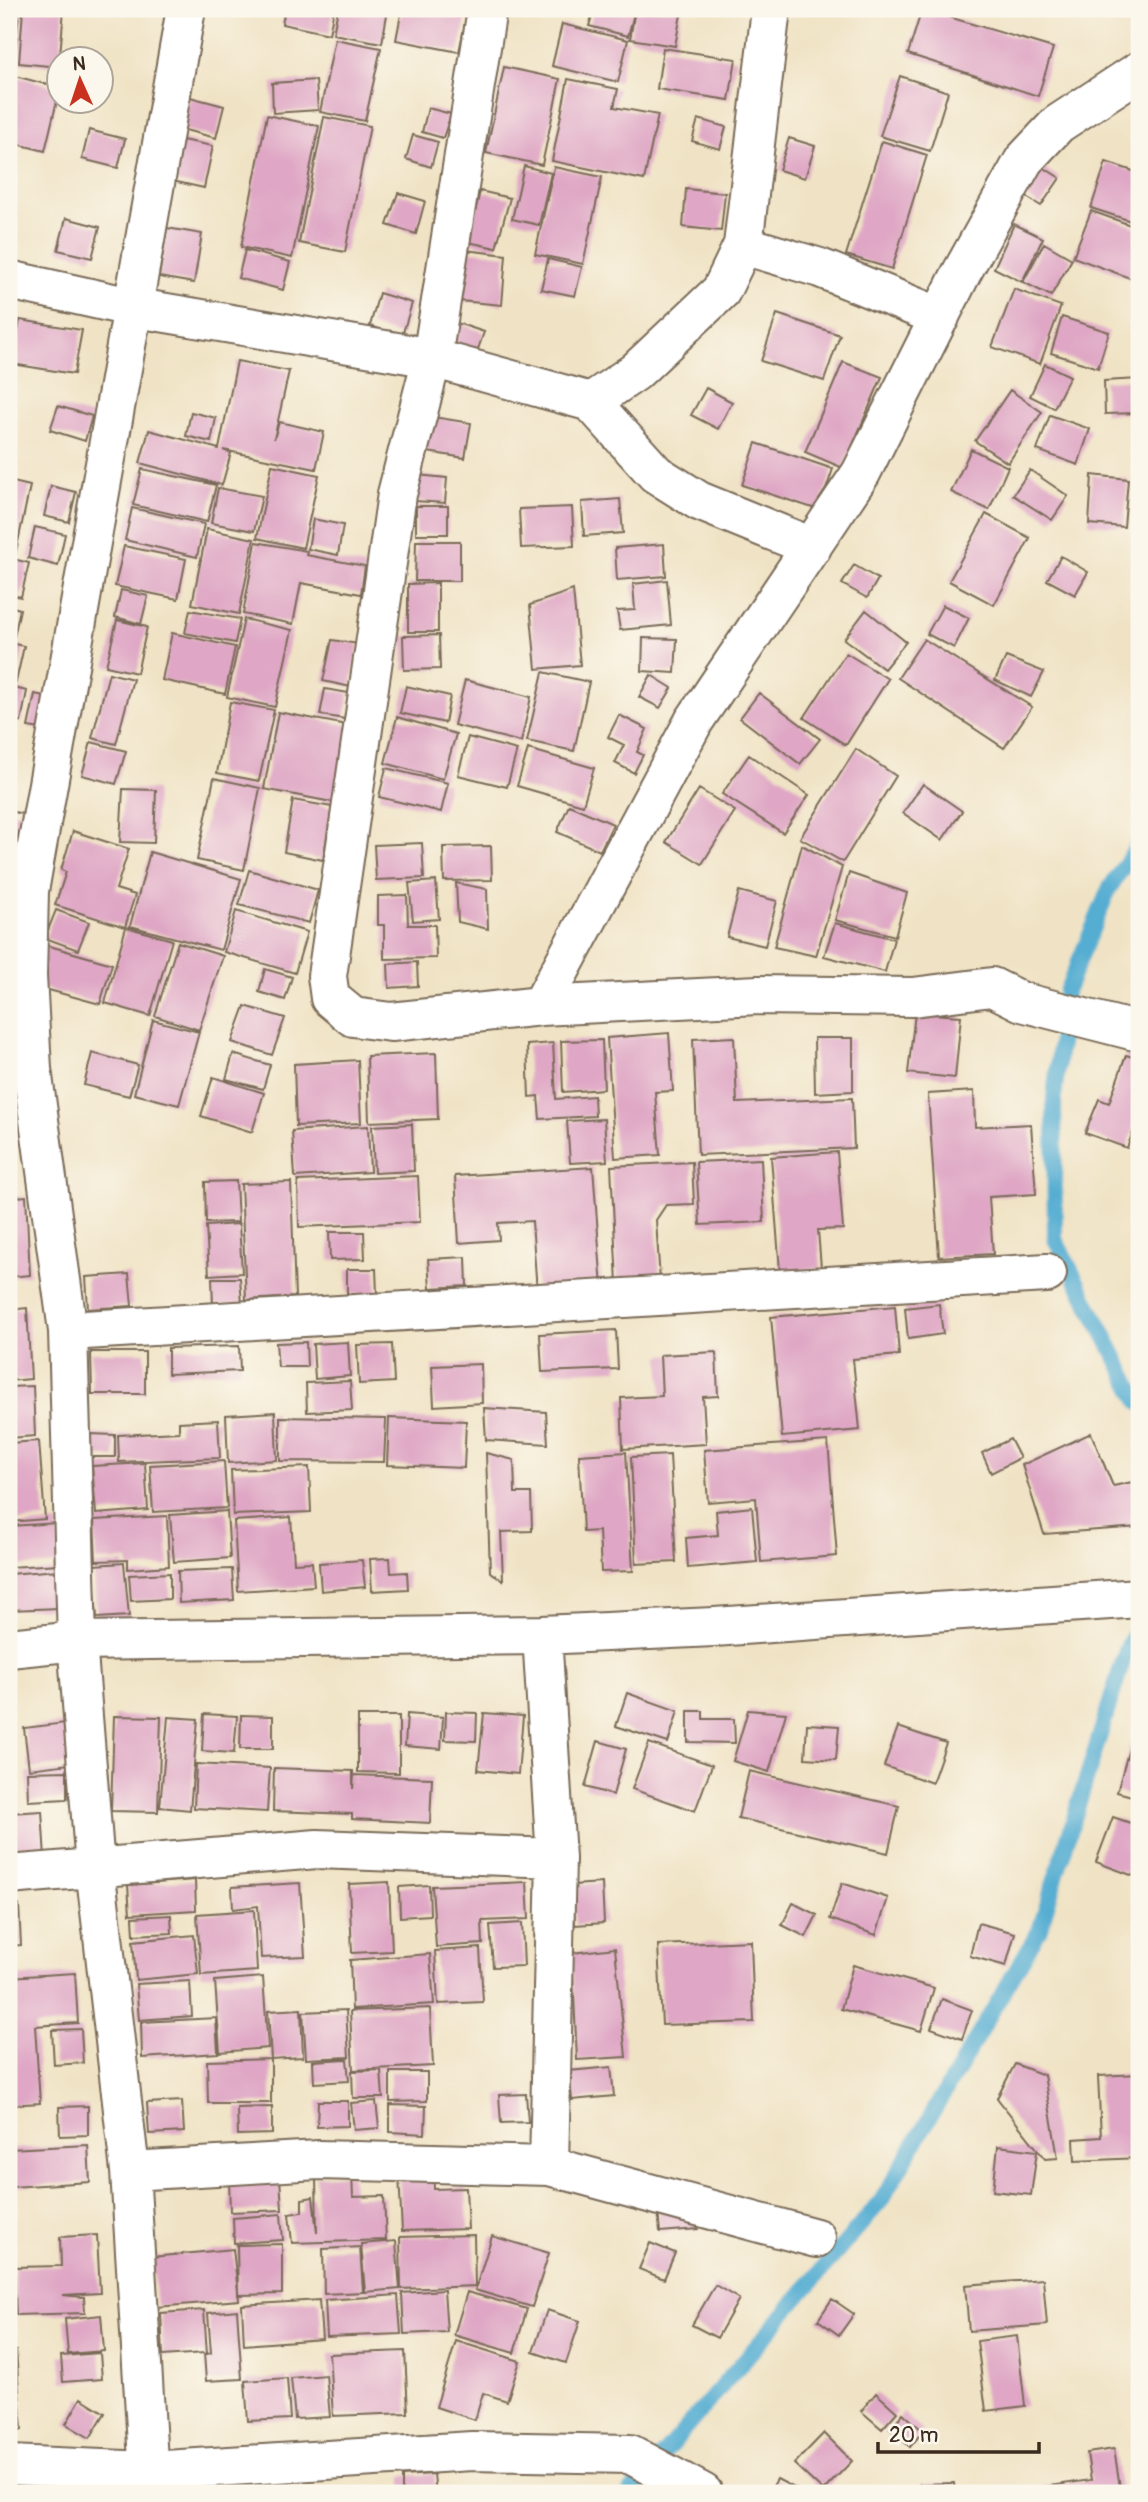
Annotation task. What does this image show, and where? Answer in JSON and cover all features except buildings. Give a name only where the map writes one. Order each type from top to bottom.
[{"type":"street","points":[[149,2482],[130,2171],[95,1867],[77,1641],[68,1331],[32,1069],[27,976],[29,891],[186,9]]},
{"type":"street","points":[[487,9],[432,358],[397,494],[327,976],[330,998],[353,1017],[391,1022],[541,1006],[758,995],[913,997],[992,987],[1023,1002],[1126,1029]]},
{"type":"street","points":[[591,402],[635,372],[721,292],[743,245],[771,9]]},
{"type":"street","points":[[541,1006],[694,721],[861,473],[1024,160],[1058,124],[1139,71]]},
{"type":"street","points":[[743,245],[820,268],[940,317]]},
{"type":"street","points":[[9,280],[131,307],[432,358],[591,402],[656,474],[699,501],[811,547]]},
{"type":"street","points":[[68,1331],[1047,1273]]},
{"type":"street","points":[[9,1647],[77,1641],[542,1635],[714,1627],[1139,1598]]},
{"type":"street","points":[[542,1635],[556,1858],[549,2166]]},
{"type":"street","points":[[9,1875],[317,1849],[556,1858]]},
{"type":"street","points":[[130,2171],[319,2160],[549,2166],[816,2238]]},
{"type":"street","points":[[9,2465],[149,2482],[472,2451],[630,2454],[703,2493]]},
{"type":"waterway","points":[[1139,843],[1109,889],[1066,992],[1054,1098],[1055,1239],[1139,1402]]},
{"type":"waterway","points":[[630,2493],[881,2201],[1039,1931],[1127,1648],[1139,1622]]}]
